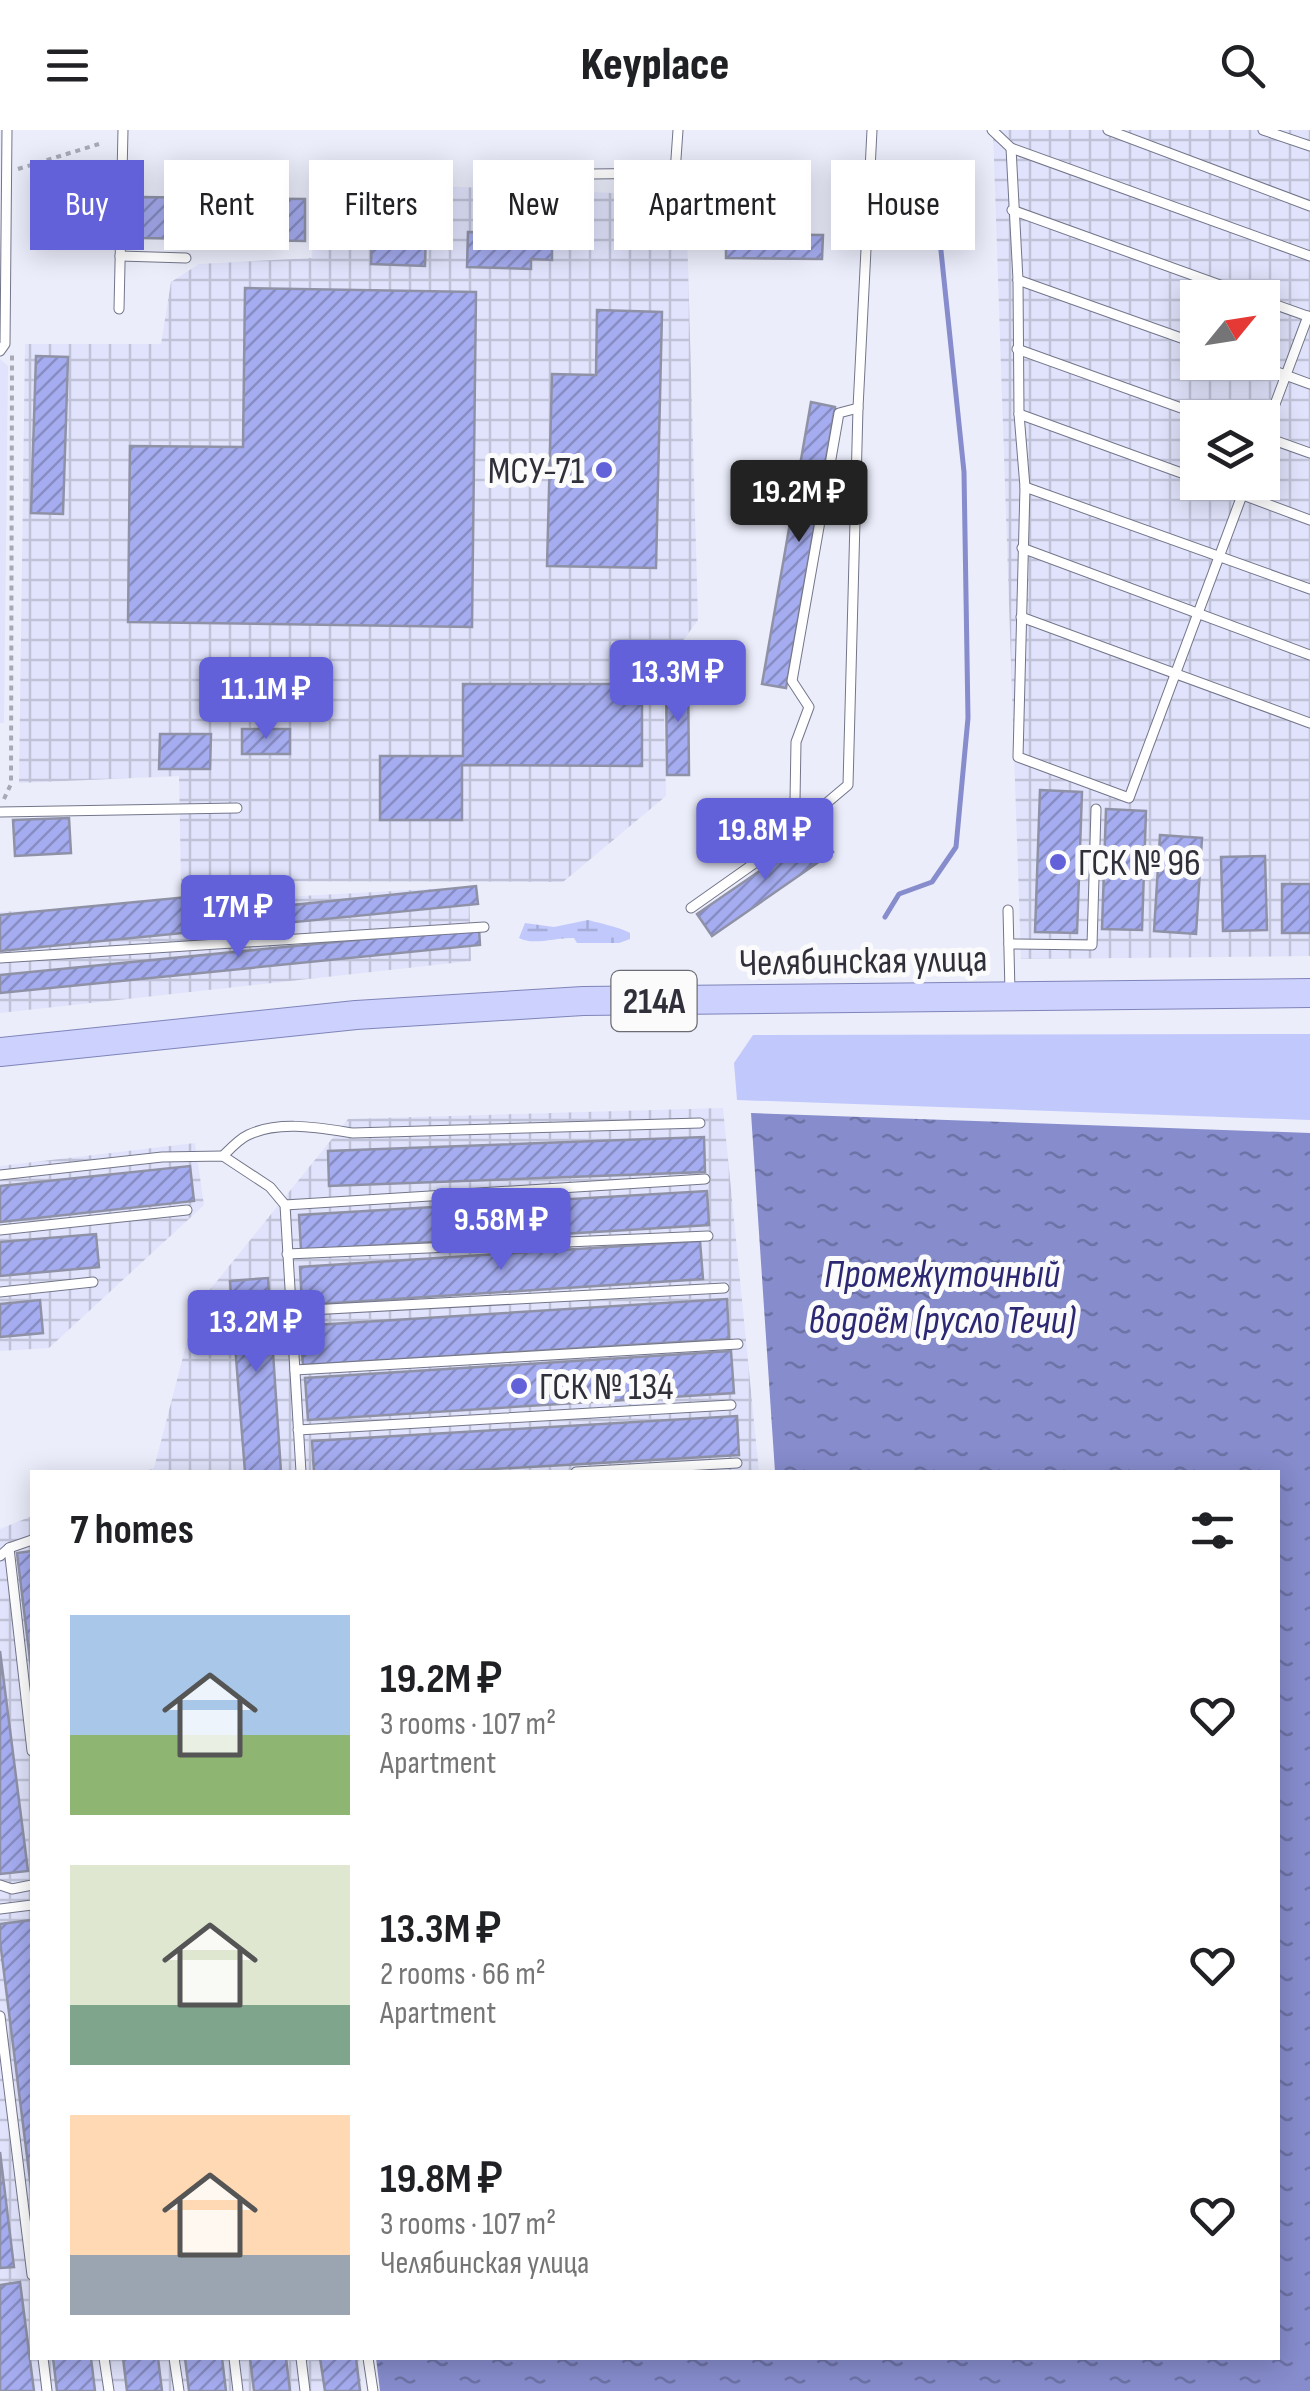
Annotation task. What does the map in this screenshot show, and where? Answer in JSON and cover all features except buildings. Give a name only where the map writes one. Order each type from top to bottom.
[{"type":"main road","name":"Челябинская улица","points":[[0,1052],[356,1015],[564,1002],[1310,992]]},
{"type":"lane","points":[[0,351],[4,344],[7,130]]},
{"type":"lane","points":[[120,308],[123,130]]},
{"type":"lane","points":[[594,174],[675,173],[678,130]]},
{"type":"lane","points":[[691,908],[759,860],[848,785],[858,408],[872,130]]},
{"type":"lane","points":[[992,130],[1011,148],[1310,256]]},
{"type":"lane","points":[[1108,130],[1310,206]]},
{"type":"lane","points":[[1264,130],[1310,146]]},
{"type":"lane","points":[[1011,148],[1025,487],[1018,757],[1129,798],[1240,500]]},
{"type":"lane","points":[[1012,210],[1206,280]]},
{"type":"lane","points":[[120,256],[186,258]]},
{"type":"lane","points":[[1018,280],[1180,338]]},
{"type":"lane","points":[[1277,400],[1309,317],[1280,307]]},
{"type":"lane","points":[[1017,350],[1180,407]]},
{"type":"lane","points":[[1280,374],[1310,384]]},
{"type":"lane","points":[[759,860],[762,845],[794,800],[796,742],[809,707],[792,681],[839,413],[858,408]]},
{"type":"lane","points":[[1019,414],[1180,472]]},
{"type":"lane","points":[[1280,443],[1310,453]]},
{"type":"lane","points":[[1025,487],[1310,589]]},
{"type":"lane","points":[[1256,500],[1310,520]]},
{"type":"lane","points":[[1022,548],[1310,656]]},
{"type":"lane","points":[[1020,617],[1310,723]]},
{"type":"lane","points":[[0,810],[237,808]]},
{"type":"lane","points":[[1009,944],[1092,945],[1096,810]]},
{"type":"lane","points":[[1008,910],[1011,995]]},
{"type":"lane","points":[[0,958],[484,927]]},
{"type":"lane","points":[[223,1156],[248,1135],[278,1128],[313,1126],[353,1133],[700,1123]]},
{"type":"lane","points":[[0,1175],[162,1158],[223,1156],[270,1187],[284,1205],[301,1470]]},
{"type":"lane","points":[[284,1205],[705,1179]]},
{"type":"lane","points":[[0,1230],[187,1210]]},
{"type":"lane","points":[[287,1254],[708,1236]]},
{"type":"lane","points":[[0,1292],[93,1282]]},
{"type":"lane","points":[[291,1311],[724,1288]]},
{"type":"lane","points":[[294,1370],[738,1344]]},
{"type":"lane","points":[[298,1430],[731,1405]]},
{"type":"lane","points":[[612,1470],[737,1463]]},
{"type":"lane","points":[[0,1556],[9,1548],[30,1541]]},
{"type":"lane","points":[[9,1548],[30,1733]]},
{"type":"lane","points":[[0,1885],[30,1886]]},
{"type":"lane","points":[[0,1910],[30,1905]]},
{"type":"lane","points":[[0,2016],[30,2259]]},
{"type":"lane","points":[[43,2360],[48,2391]]},
{"type":"lane","points":[[104,2360],[109,2391]]},
{"type":"lane","points":[[174,2360],[179,2391]]},
{"type":"lane","points":[[234,2360],[238,2391]]},
{"type":"lane","points":[[301,2360],[306,2391]]},
{"type":"lane","points":[[368,2360],[372,2391]]},
{"type":"path","points":[[13,171],[99,144]]},
{"type":"path","points":[[0,810],[11,784],[12,349]]},
{"type":"shaded area","points":[[993,130],[1310,130],[1310,956],[1021,959]]},
{"type":"shaded area","points":[[453,187],[473,187],[473,250],[594,250],[594,192],[614,193],[614,250],[688,250],[698,620],[663,668],[666,796],[563,882],[181,881],[179,776],[19,783],[25,344],[161,344],[171,282],[199,264],[312,258],[312,250],[453,250]]},
{"type":"shaded area","points":[[0,359],[8,366],[4,723],[0,723]]},
{"type":"shaded area","points":[[469,887],[471,961],[0,1013],[0,912]]},
{"type":"shaded area","points":[[723,1108],[759,1470],[149,1470],[154,1468],[196,1307],[348,1119]]},
{"type":"shaded area","points":[[195,1143],[204,1205],[49,1348],[0,1351],[0,1166]]},
{"type":"shaded area","points":[[30,1517],[30,2360],[359,2360],[362,2391],[0,2391],[0,1529]]},
{"type":"green space","points":[[588,920],[626,931],[630,939],[619,943],[577,943],[574,938],[519,938],[525,923],[554,927]]},
{"type":"green space","points":[[1310,1034],[1310,1120],[737,1100],[734,1063],[753,1035]]},
{"type":"water","name":"Промежуточный водоём (русло Течи)","points":[[751,1113],[1310,1133],[1310,2391],[380,2391],[376,2360],[1280,2360],[1280,1470],[775,1470]]},
{"type":"waterway","points":[[885,917],[899,894],[932,882],[956,847],[968,718],[964,472],[941,250]]},
{"type":"place","name":"МСУ-71","points":[[604,470]]},
{"type":"place","name":"ГСК № 96","points":[[1058,862]]},
{"type":"place","name":"ГСК № 134","points":[[519,1386]]}]
